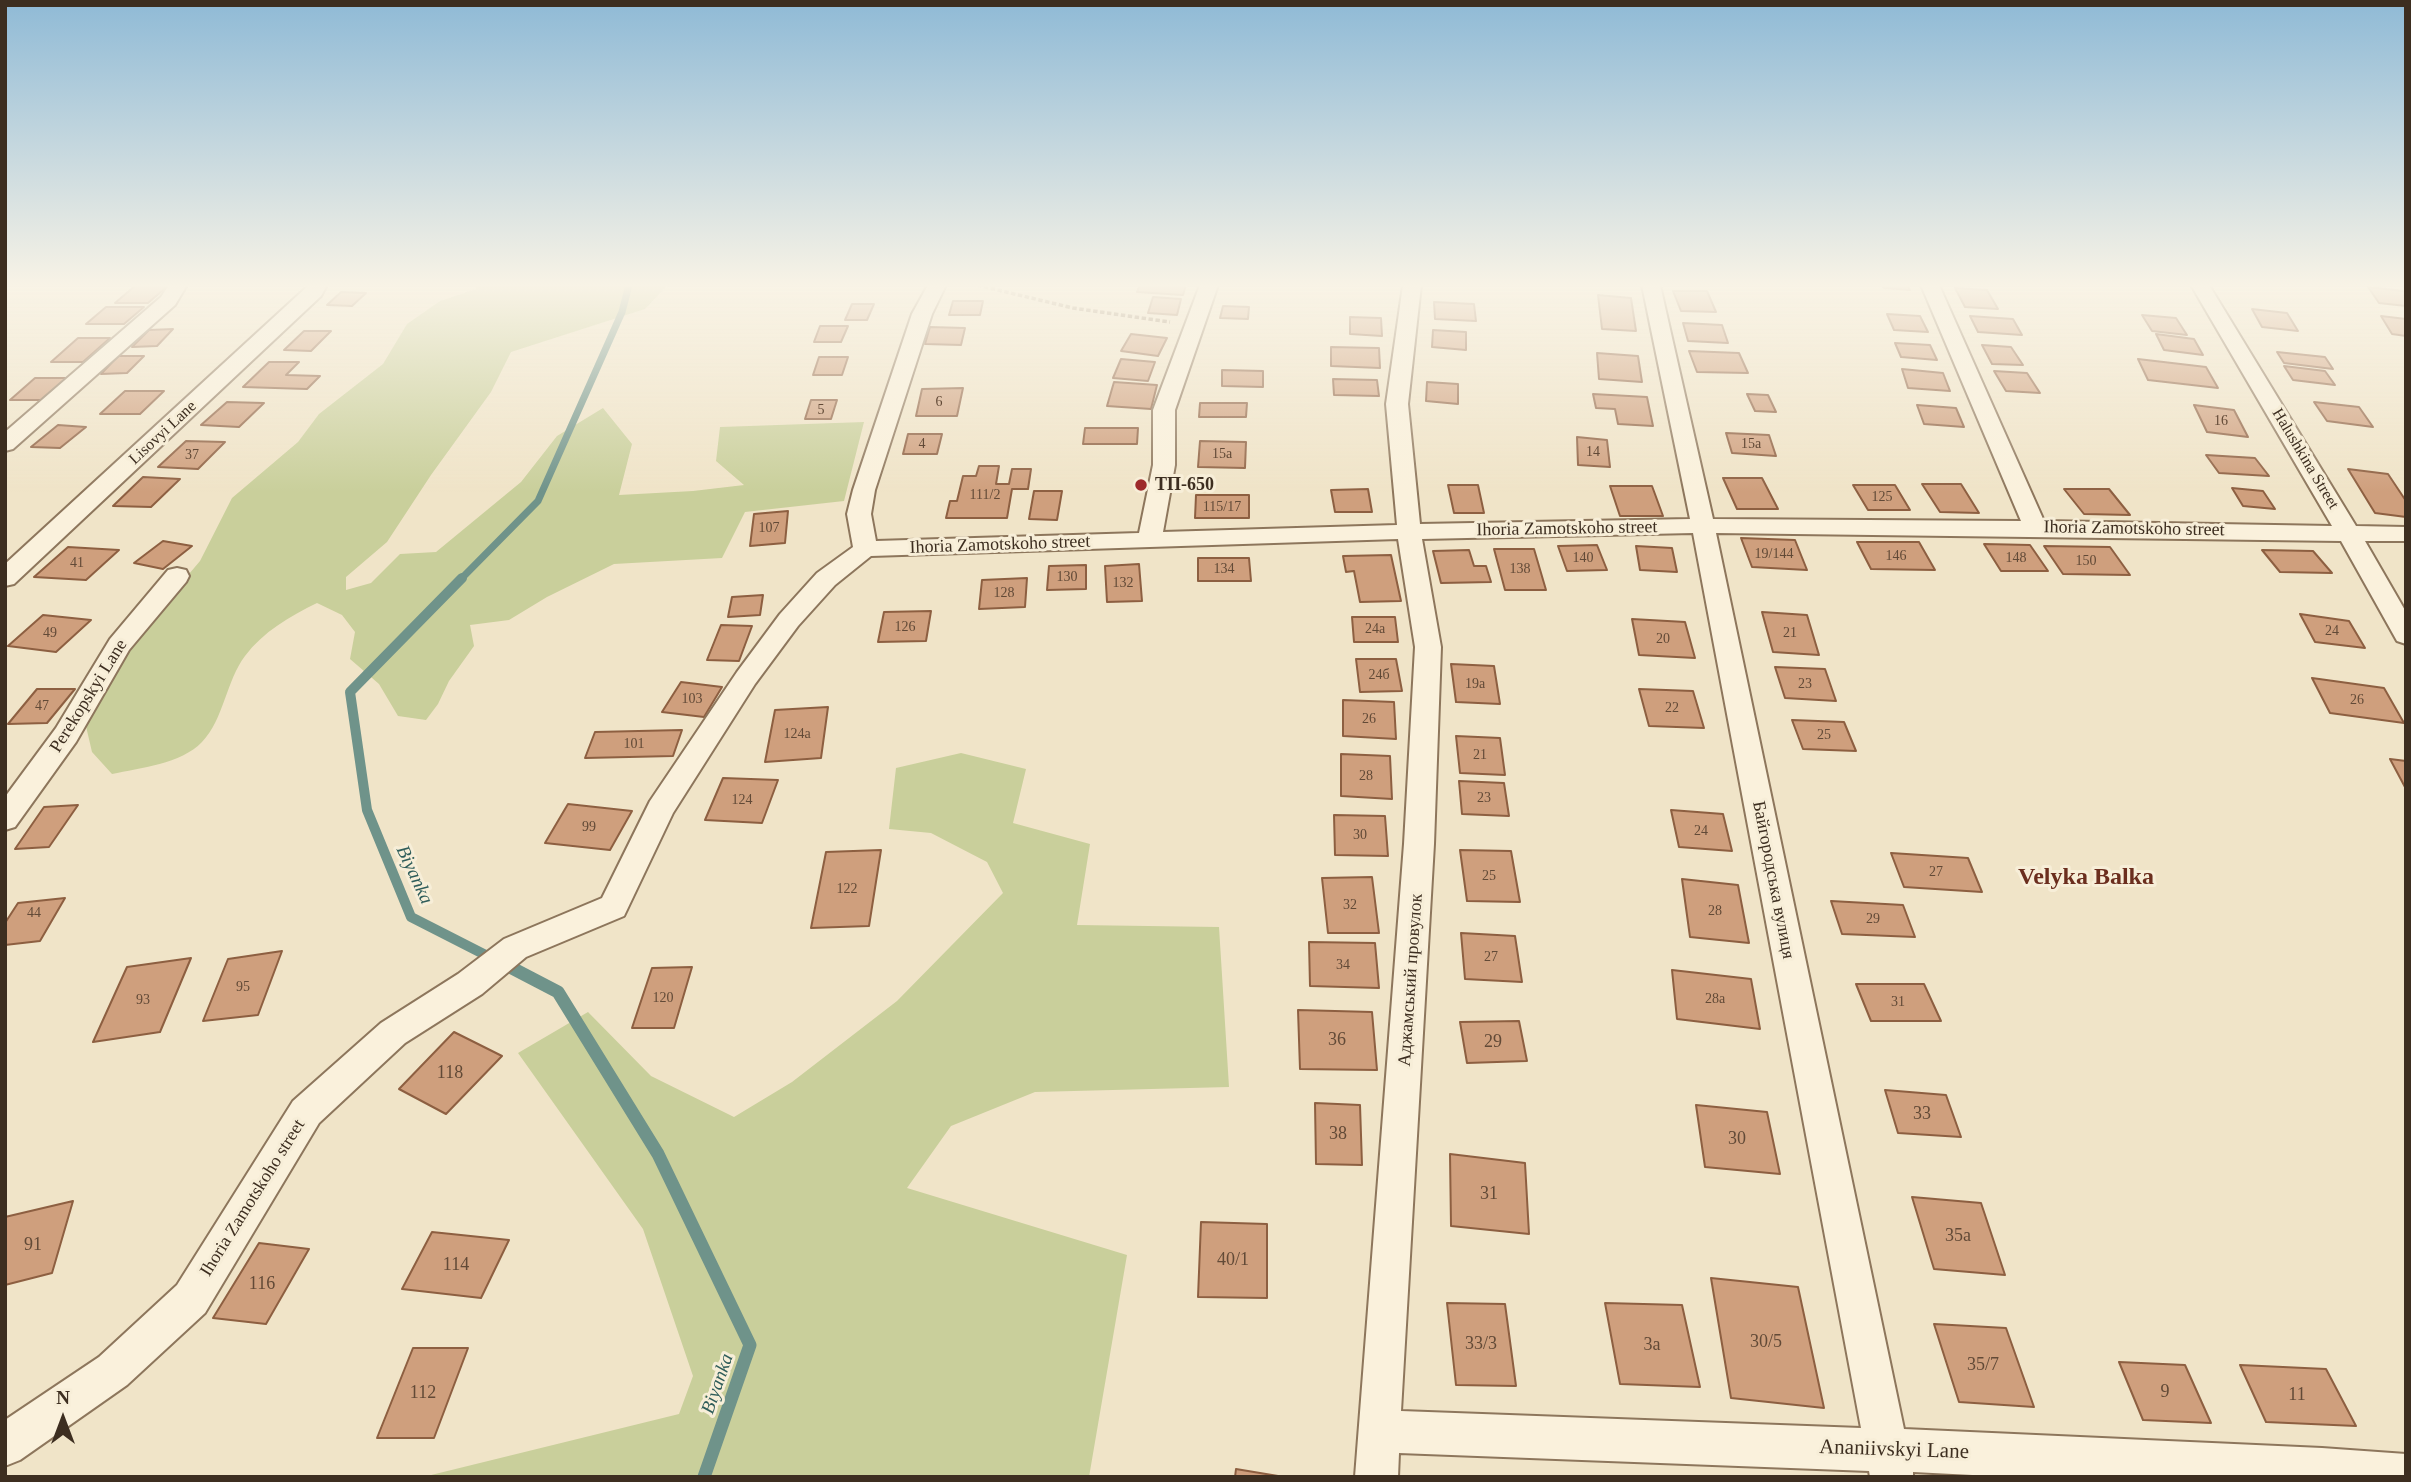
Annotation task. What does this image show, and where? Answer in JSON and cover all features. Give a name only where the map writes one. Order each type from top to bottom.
[{"type":"street","points":[[5,444],[107,354]]},
{"type":"street","name":"Lisovyi Lane","points":[[5,578],[247,354]]},
{"type":"street","points":[[865,549],[859,514],[864,490],[909,354]]},
{"type":"street","points":[[1150,541],[1164,465],[1164,410],[1184,354]]},
{"type":"street","name":"Аджамський провулок","points":[[1376,1477],[1419,844],[1428,647],[1409,531],[1397,404],[1403,354]]},
{"type":"street","name":"Байгородська вулиця","points":[[1666,354],[1703,526],[1889,1463]]},
{"type":"street","points":[[1960,354],[2035,527]]},
{"type":"street","name":"Halushkina Street","points":[[2241,354],[2406,635]]},
{"type":"street","name":"Ihoria Zamotskoho street","points":[[5,1445],[113,1371],[191,1299],[306,1112],[393,1033],[470,984],[515,948],[613,907],[660,810],[746,678],[789,620],[825,579],[865,549],[1409,531],[1703,526],[2035,527],[2406,534]]},
{"type":"street","name":"Perekopskyi Lane","points":[[5,819],[66,735],[119,645],[177,576]]},
{"type":"street","name":"Ananiivskyi Lane","points":[[1381,1431],[1889,1463],[2406,1476]]},
{"type":"green space","points":[[389,354],[510,354],[491,392],[387,542],[346,577],[346,590],[371,583],[400,554],[436,552],[521,482],[557,436],[603,408],[632,444],[619,495],[744,485],[716,461],[720,427],[864,422],[844,501],[745,512],[722,558],[614,564],[547,597],[509,620],[470,625],[474,646],[426,720],[398,716],[379,684],[350,659],[355,632],[342,615],[317,603],[278,625],[252,647],[233,677],[215,722],[202,742],[172,760],[112,774],[92,752],[85,722],[123,652],[200,561],[232,498],[298,442],[319,414],[383,364]]},
{"type":"green space","points":[[961,753],[1026,769],[1013,823],[1090,844],[1077,925],[1219,927],[1229,1087],[1035,1092],[951,1126],[907,1188],[1127,1255],[1089,1477],[423,1477],[679,1414],[693,1376],[643,1229],[518,1053],[588,1012],[651,1076],[734,1117],[792,1082],[897,1001],[1003,893],[987,862],[931,833],[889,829],[896,768]]},
{"type":"building","points":[[60,354],[92,354],[83,362],[51,362]]},
{"type":"building","points":[[1331,354],[1379,354],[1380,368],[1331,366]]},
{"type":"building","points":[[1597,354],[1638,356],[1642,382],[1599,379]]},
{"type":"building","points":[[1690,354],[1740,354],[1748,373],[1697,372]]},
{"type":"building","points":[[1900,354],[1934,354],[1937,360],[1901,357]]},
{"type":"building","points":[[1987,354],[2016,354],[2023,365],[1992,364]]},
{"type":"building","points":[[2278,354],[2325,357],[2333,369],[2284,363]]},
{"type":"building","points":[[118,356],[144,356],[127,373],[101,374]]},
{"type":"building","points":[[819,357],[848,357],[842,375],[813,375]]},
{"type":"building","points":[[1121,359],[1155,362],[1148,381],[1113,378]]},
{"type":"building","points":[[2138,359],[2206,367],[2218,388],[2148,380]]},
{"type":"building","points":[[269,362],[299,362],[286,375],[320,376],[307,389],[243,387]]},
{"type":"building","points":[[2284,366],[2325,371],[2335,385],[2293,380]]},
{"type":"building","points":[[1902,369],[1943,373],[1950,391],[1908,388]]},
{"type":"building","points":[[1222,370],[1263,371],[1263,387],[1222,386]]},
{"type":"building","points":[[1994,371],[2027,373],[2040,393],[2006,391]]},
{"type":"building","points":[[35,378],[67,378],[43,400],[10,400]]},
{"type":"building","points":[[1333,379],[1377,380],[1379,396],[1334,395]]},
{"type":"building","points":[[1114,382],[1157,385],[1151,409],[1107,406]]},
{"type":"building","points":[[1427,382],[1458,384],[1458,404],[1426,401]]},
{"type":"building","points":[[963,388],[957,416],[916,416],[922,389]]},
{"type":"building","points":[[125,391],[164,391],[140,414],[100,414]]},
{"type":"building","points":[[1593,394],[1647,397],[1653,426],[1618,424],[1615,409],[1596,408]]},
{"type":"building","points":[[1747,394],[1768,395],[1776,412],[1755,411]]},
{"type":"building","points":[[811,400],[837,400],[831,419],[805,419]]},
{"type":"building","points":[[227,402],[264,403],[239,427],[201,425]]},
{"type":"building","points":[[2314,402],[2359,407],[2373,427],[2327,421]]},
{"type":"building","points":[[1200,403],[1247,403],[1246,417],[1199,417]]},
{"type":"building","points":[[1917,405],[1956,408],[1964,427],[1924,424]]},
{"type":"building","points":[[2194,405],[2234,410],[2248,437],[2207,432]]},
{"type":"building","points":[[58,425],[86,427],[60,448],[31,447]]},
{"type":"building","points":[[1085,428],[1138,428],[1137,444],[1083,444]]},
{"type":"building","points":[[1726,433],[1769,435],[1776,456],[1732,453]]},
{"type":"building","points":[[908,434],[942,434],[937,454],[903,454]]},
{"type":"building","points":[[1577,437],[1607,440],[1610,467],[1578,465]]},
{"type":"building","points":[[186,441],[225,442],[198,469],[158,467]]},
{"type":"building","points":[[1200,441],[1246,442],[1245,468],[1198,467]]},
{"type":"building","points":[[2206,455],[2255,458],[2269,476],[2219,473]]},
{"type":"building","points":[[979,466],[999,466],[996,484],[1009,484],[1012,469],[1031,469],[1028,489],[1012,489],[1007,518],[946,518],[950,501],[957,501],[963,476],[976,476]]},
{"type":"building","points":[[2348,469],[2388,474],[2406,501],[2406,517],[2375,513]]},
{"type":"building","points":[[143,477],[180,479],[151,507],[113,506]]},
{"type":"building","points":[[1723,478],[1762,478],[1778,509],[1737,509]]},
{"type":"building","points":[[1922,484],[1961,484],[1979,513],[1940,512]]},
{"type":"building","points":[[1448,485],[1478,485],[1484,513],[1454,513]]},
{"type":"building","points":[[1853,485],[1895,485],[1910,510],[1868,510]]},
{"type":"building","points":[[1610,486],[1652,486],[1663,516],[1620,516]]},
{"type":"building","points":[[2232,488],[2263,491],[2275,509],[2243,506]]},
{"type":"building","points":[[1368,489],[1372,512],[1335,512],[1331,490]]},
{"type":"building","points":[[2064,489],[2109,489],[2130,515],[2084,514]]},
{"type":"building","points":[[1034,491],[1062,491],[1057,520],[1029,519]]},
{"type":"building","points":[[1196,495],[1249,495],[1249,518],[1195,518]]},
{"type":"building","points":[[788,511],[785,543],[750,546],[754,514]]},
{"type":"building","points":[[1741,538],[1795,540],[1807,570],[1752,567]]},
{"type":"building","points":[[163,541],[192,546],[163,569],[134,563]]},
{"type":"building","points":[[1857,542],[1919,542],[1935,570],[1871,569]]},
{"type":"building","points":[[1984,544],[2030,545],[2048,571],[2001,571]]},
{"type":"building","points":[[1597,545],[1607,570],[1567,571],[1558,546]]},
{"type":"building","points":[[1636,546],[1672,548],[1677,572],[1640,570]]},
{"type":"building","points":[[2044,546],[2110,547],[2130,575],[2063,574]]},
{"type":"building","points":[[68,547],[119,550],[86,580],[34,577]]},
{"type":"building","points":[[1494,549],[1534,549],[1546,590],[1505,590]]},
{"type":"building","points":[[1469,550],[1474,566],[1486,566],[1491,582],[1441,583],[1433,551]]},
{"type":"building","points":[[2262,550],[2313,551],[2332,573],[2280,572]]},
{"type":"building","points":[[1391,555],[1401,601],[1360,602],[1354,571],[1346,572],[1343,556]]},
{"type":"building","points":[[1198,558],[1249,558],[1251,581],[1198,581]]},
{"type":"building","points":[[1139,564],[1142,601],[1107,602],[1105,566]]},
{"type":"building","points":[[1086,565],[1086,589],[1047,590],[1049,566]]},
{"type":"building","points":[[1027,578],[1025,607],[979,609],[982,580]]},
{"type":"building","points":[[763,595],[760,615],[728,617],[732,597]]},
{"type":"building","points":[[931,611],[926,641],[878,642],[884,612]]},
{"type":"building","points":[[1762,612],[1807,615],[1819,655],[1773,652]]},
{"type":"building","points":[[2300,614],[2349,621],[2365,648],[2315,642]]},
{"type":"building","points":[[43,615],[91,620],[56,652],[8,646]]},
{"type":"building","points":[[1352,617],[1395,617],[1398,642],[1354,642]]},
{"type":"building","points":[[1632,619],[1685,622],[1695,658],[1639,655]]},
{"type":"building","points":[[721,625],[752,626],[739,661],[707,660]]},
{"type":"building","points":[[1356,659],[1396,659],[1402,691],[1360,692]]},
{"type":"building","points":[[1451,664],[1494,666],[1500,704],[1456,702]]},
{"type":"building","points":[[1775,667],[1825,669],[1836,701],[1785,698]]},
{"type":"building","points":[[2312,678],[2384,688],[2404,723],[2330,713]]},
{"type":"building","points":[[681,682],[722,687],[704,717],[662,712]]},
{"type":"building","points":[[37,689],[75,689],[47,723],[8,724]]},
{"type":"building","points":[[1639,689],[1693,691],[1704,728],[1649,726]]},
{"type":"building","points":[[1343,700],[1394,702],[1396,739],[1343,736]]},
{"type":"building","points":[[828,707],[821,758],[765,762],[775,710]]},
{"type":"building","points":[[1792,720],[1844,722],[1856,751],[1803,749]]},
{"type":"building","points":[[682,730],[673,756],[585,758],[595,732]]},
{"type":"building","points":[[1456,736],[1500,738],[1505,775],[1460,773]]},
{"type":"building","points":[[1341,754],[1390,756],[1392,799],[1341,796]]},
{"type":"building","points":[[2390,759],[2406,761],[2406,789]]},
{"type":"building","points":[[723,778],[778,780],[762,823],[705,820]]},
{"type":"building","points":[[1459,781],[1504,783],[1509,816],[1462,814]]},
{"type":"building","points":[[568,804],[632,811],[610,850],[545,843]]},
{"type":"building","points":[[78,805],[49,847],[15,849],[44,807]]},
{"type":"building","points":[[1671,810],[1723,814],[1732,851],[1679,847]]},
{"type":"building","points":[[1334,815],[1385,816],[1388,856],[1335,855]]},
{"type":"building","points":[[881,850],[869,926],[811,928],[826,852]]},
{"type":"building","points":[[1460,850],[1511,851],[1520,902],[1467,901]]},
{"type":"building","points":[[1891,853],[1968,858],[1982,892],[1904,887]]},
{"type":"building","points":[[1372,877],[1379,933],[1328,933],[1322,878]]},
{"type":"building","points":[[1682,879],[1738,885],[1749,943],[1690,937]]},
{"type":"building","points":[[65,898],[40,941],[5,945],[5,923],[18,903]]},
{"type":"building","points":[[1831,901],[1903,905],[1915,937],[1842,934]]},
{"type":"building","points":[[1461,933],[1515,936],[1522,982],[1465,979]]},
{"type":"building","points":[[1309,942],[1375,943],[1379,988],[1310,986]]},
{"type":"building","points":[[282,951],[258,1015],[203,1021],[228,959]]},
{"type":"building","points":[[191,958],[160,1032],[93,1042],[127,967]]},
{"type":"building","points":[[692,967],[674,1028],[632,1028],[652,968]]},
{"type":"building","points":[[1672,970],[1751,979],[1760,1029],[1677,1019]]},
{"type":"building","points":[[1856,984],[1924,984],[1941,1021],[1871,1021]]},
{"type":"building","points":[[1298,1010],[1372,1012],[1377,1070],[1300,1069]]},
{"type":"building","points":[[1519,1021],[1527,1061],[1467,1063],[1460,1022]]},
{"type":"building","points":[[454,1032],[502,1056],[446,1114],[399,1089]]},
{"type":"building","points":[[1885,1090],[1946,1095],[1961,1137],[1898,1133]]},
{"type":"building","points":[[1315,1103],[1360,1105],[1362,1165],[1316,1164]]},
{"type":"building","points":[[1696,1105],[1767,1112],[1780,1174],[1705,1167]]},
{"type":"building","points":[[1450,1154],[1525,1163],[1529,1234],[1451,1226]]},
{"type":"building","points":[[1912,1197],[1981,1203],[2005,1275],[1934,1269]]},
{"type":"building","points":[[73,1201],[52,1273],[5,1285],[5,1217]]},
{"type":"building","points":[[1201,1222],[1267,1224],[1267,1298],[1198,1297]]},
{"type":"building","points":[[432,1232],[509,1240],[481,1298],[402,1289]]},
{"type":"building","points":[[259,1243],[309,1249],[266,1324],[213,1318]]},
{"type":"building","points":[[1711,1278],[1798,1287],[1824,1408],[1731,1398]]},
{"type":"building","points":[[1447,1303],[1505,1304],[1516,1386],[1456,1385]]},
{"type":"building","points":[[1605,1303],[1682,1305],[1700,1387],[1620,1384]]},
{"type":"building","points":[[1934,1324],[2006,1328],[2034,1407],[1959,1402]]},
{"type":"building","points":[[413,1348],[468,1348],[434,1438],[377,1438]]},
{"type":"building","points":[[2119,1362],[2185,1365],[2211,1423],[2143,1420]]},
{"type":"building","points":[[2240,1365],[2326,1369],[2356,1426],[2266,1422]]},
{"type":"building","points":[[1236,1469],[1284,1477],[1235,1477]]},
{"type":"waterway","name":"Biyanka","points":[[460,580],[538,501],[603,354]]},
{"type":"waterway","name":"Biyanka","points":[[462,578],[350,692],[367,810],[411,917],[513,969]]},
{"type":"waterway","name":"Biyanka","points":[[510,967],[558,992],[658,1154],[750,1345],[704,1477]]},
{"type":"place","name":"ТП-650","points":[[1141,485]]},
{"type":"district","name":"Velyka Balka","points":[[2086,878]]}]
